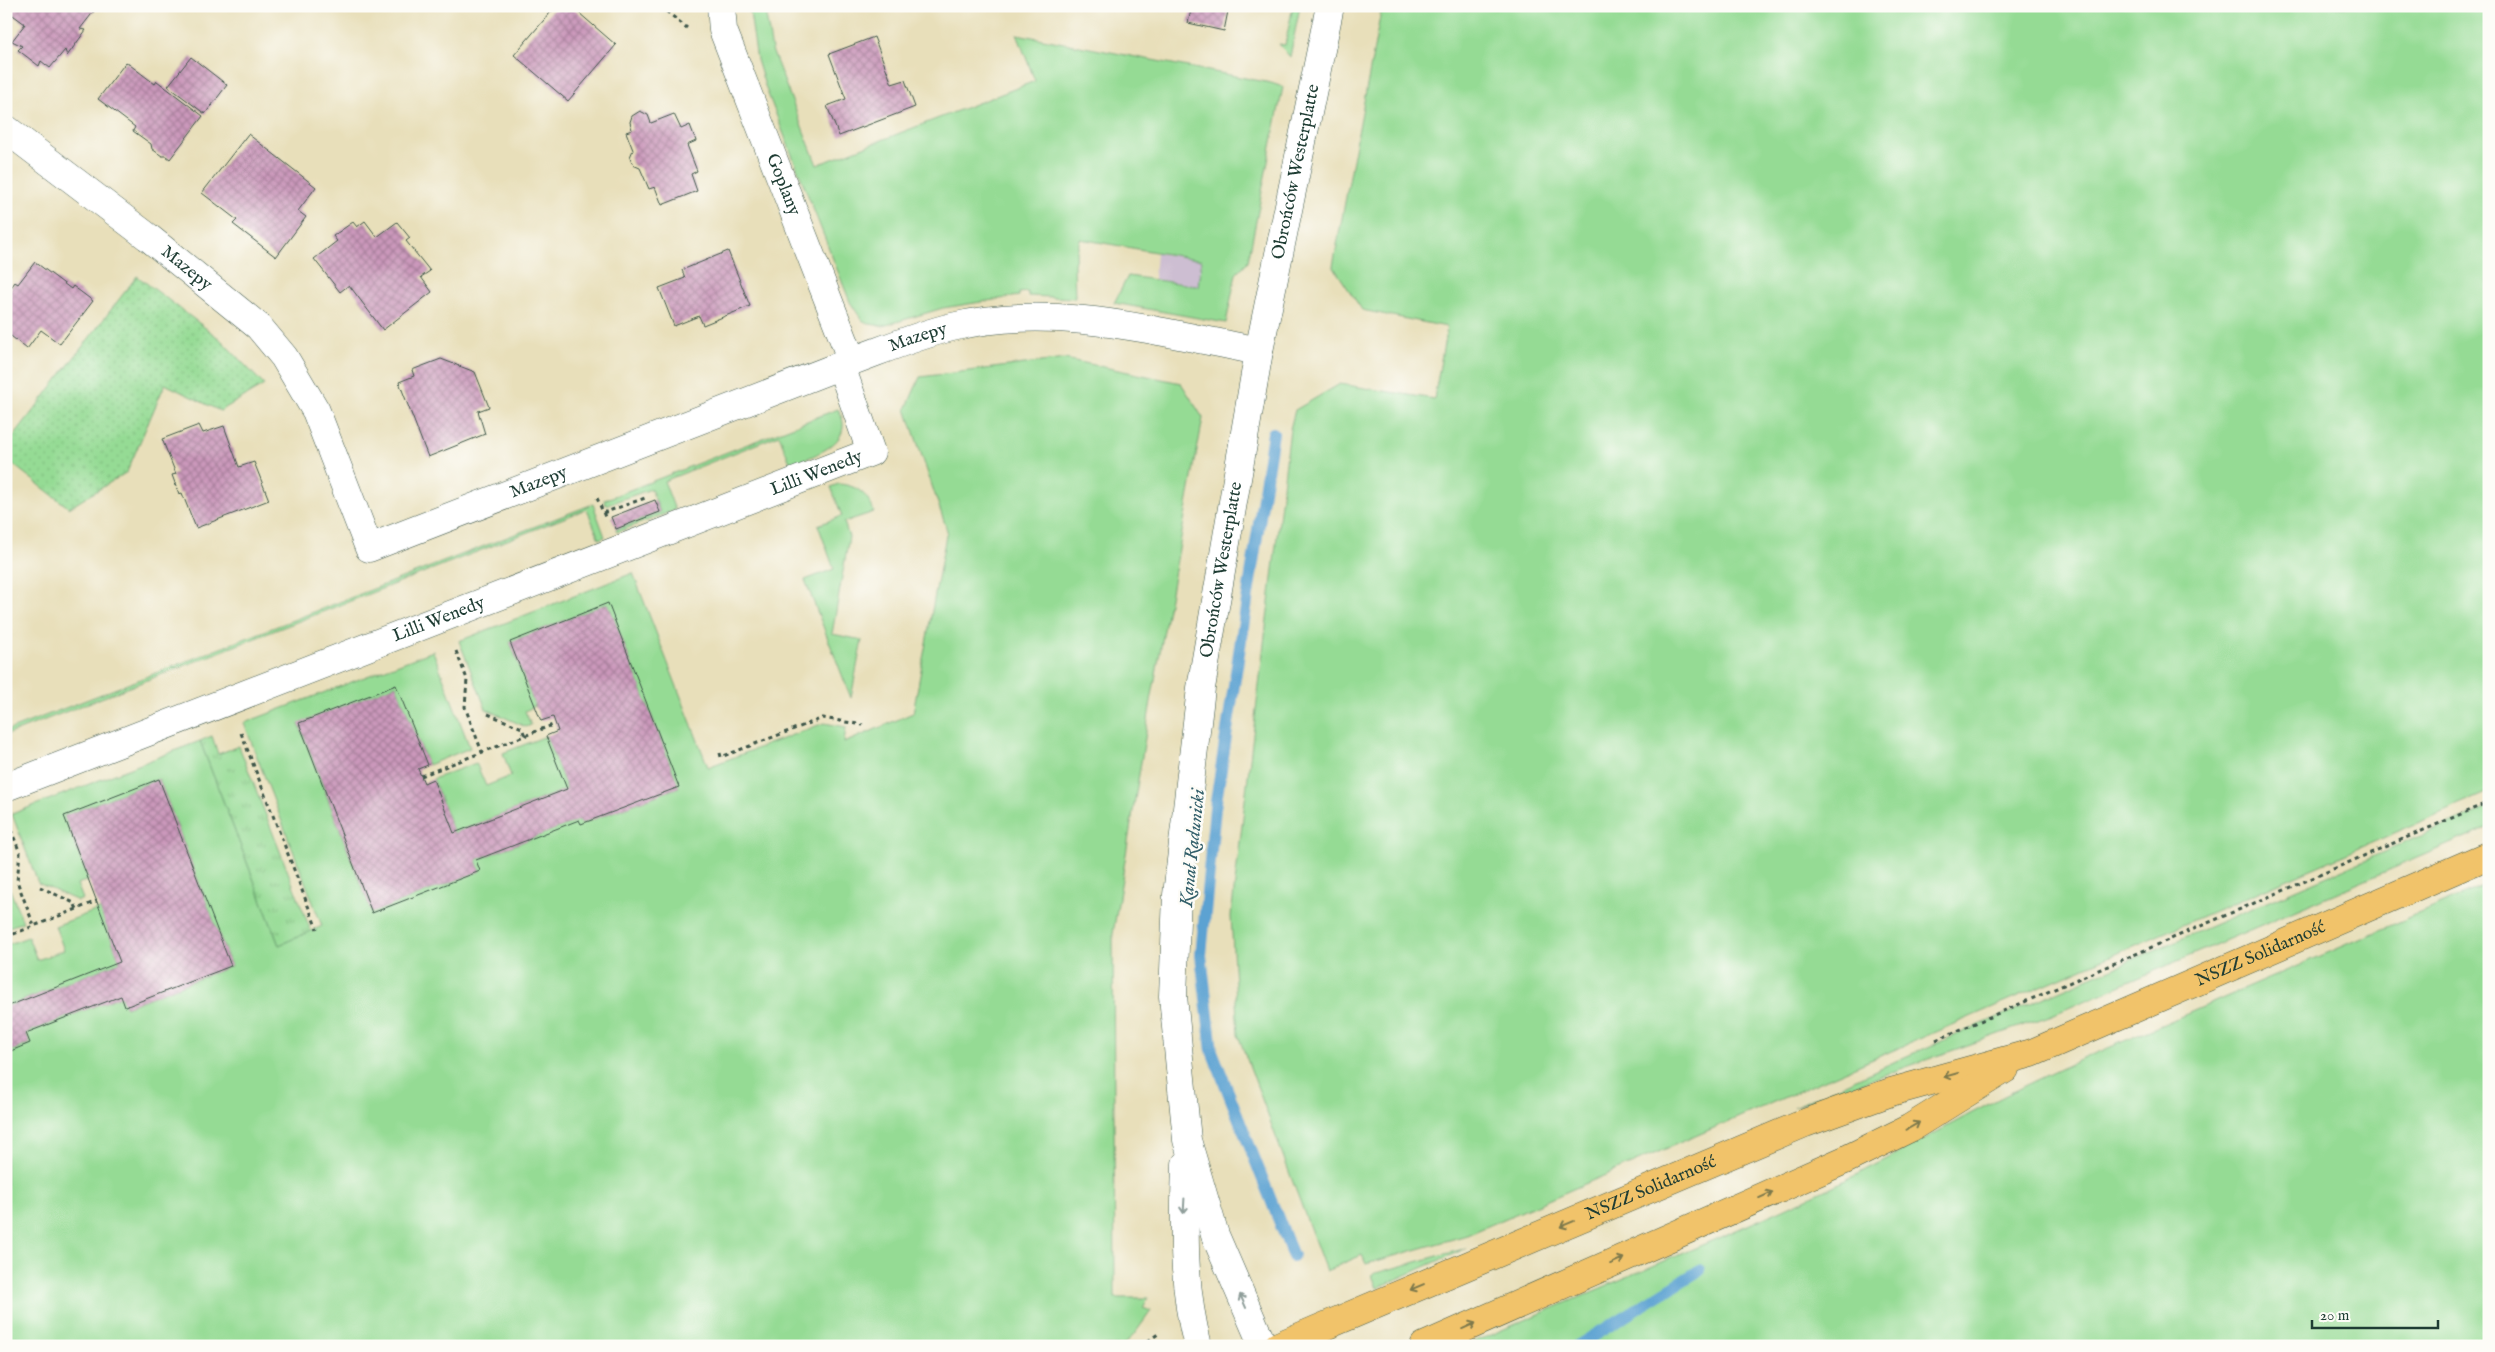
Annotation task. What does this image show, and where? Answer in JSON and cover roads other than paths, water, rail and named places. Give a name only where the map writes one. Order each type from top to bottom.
[{"type":"main road","name":"NSZZ Solidarność","points":[[1278,1346],[1805,1123],[1891,1092],[2032,1053],[2489,855]]},
{"type":"main road","name":"NSZZ Solidarność","points":[[1424,1346],[1846,1160],[1910,1128],[2032,1053]]},
{"type":"street","name":"Goplany","points":[[722,6],[723,30],[847,364],[871,452]]},
{"type":"street","name":"Obrońców Westerplatte","points":[[1198,1346],[1193,1325],[1184,1223],[1187,1140],[1173,996],[1177,895],[1201,688],[1259,351],[1330,6]]},
{"type":"street","name":"Mazepy","points":[[6,129],[163,249],[259,327],[284,357],[316,411],[369,548],[917,337],[952,326],[1002,318],[1045,316],[1092,320],[1259,351]]},
{"type":"street","name":"Lilli Wenedy","points":[[6,787],[871,452]]},
{"type":"street","name":"Obrońców Westerplatte","points":[[1187,1140],[1215,1235],[1263,1346]]},
{"type":"waterway","name":"Kanał Radunicki","points":[[1273,433],[1215,808],[1201,955],[1212,1051],[1293,1256]]},
{"type":"waterway","points":[[1577,1346],[1700,1270]]}]
